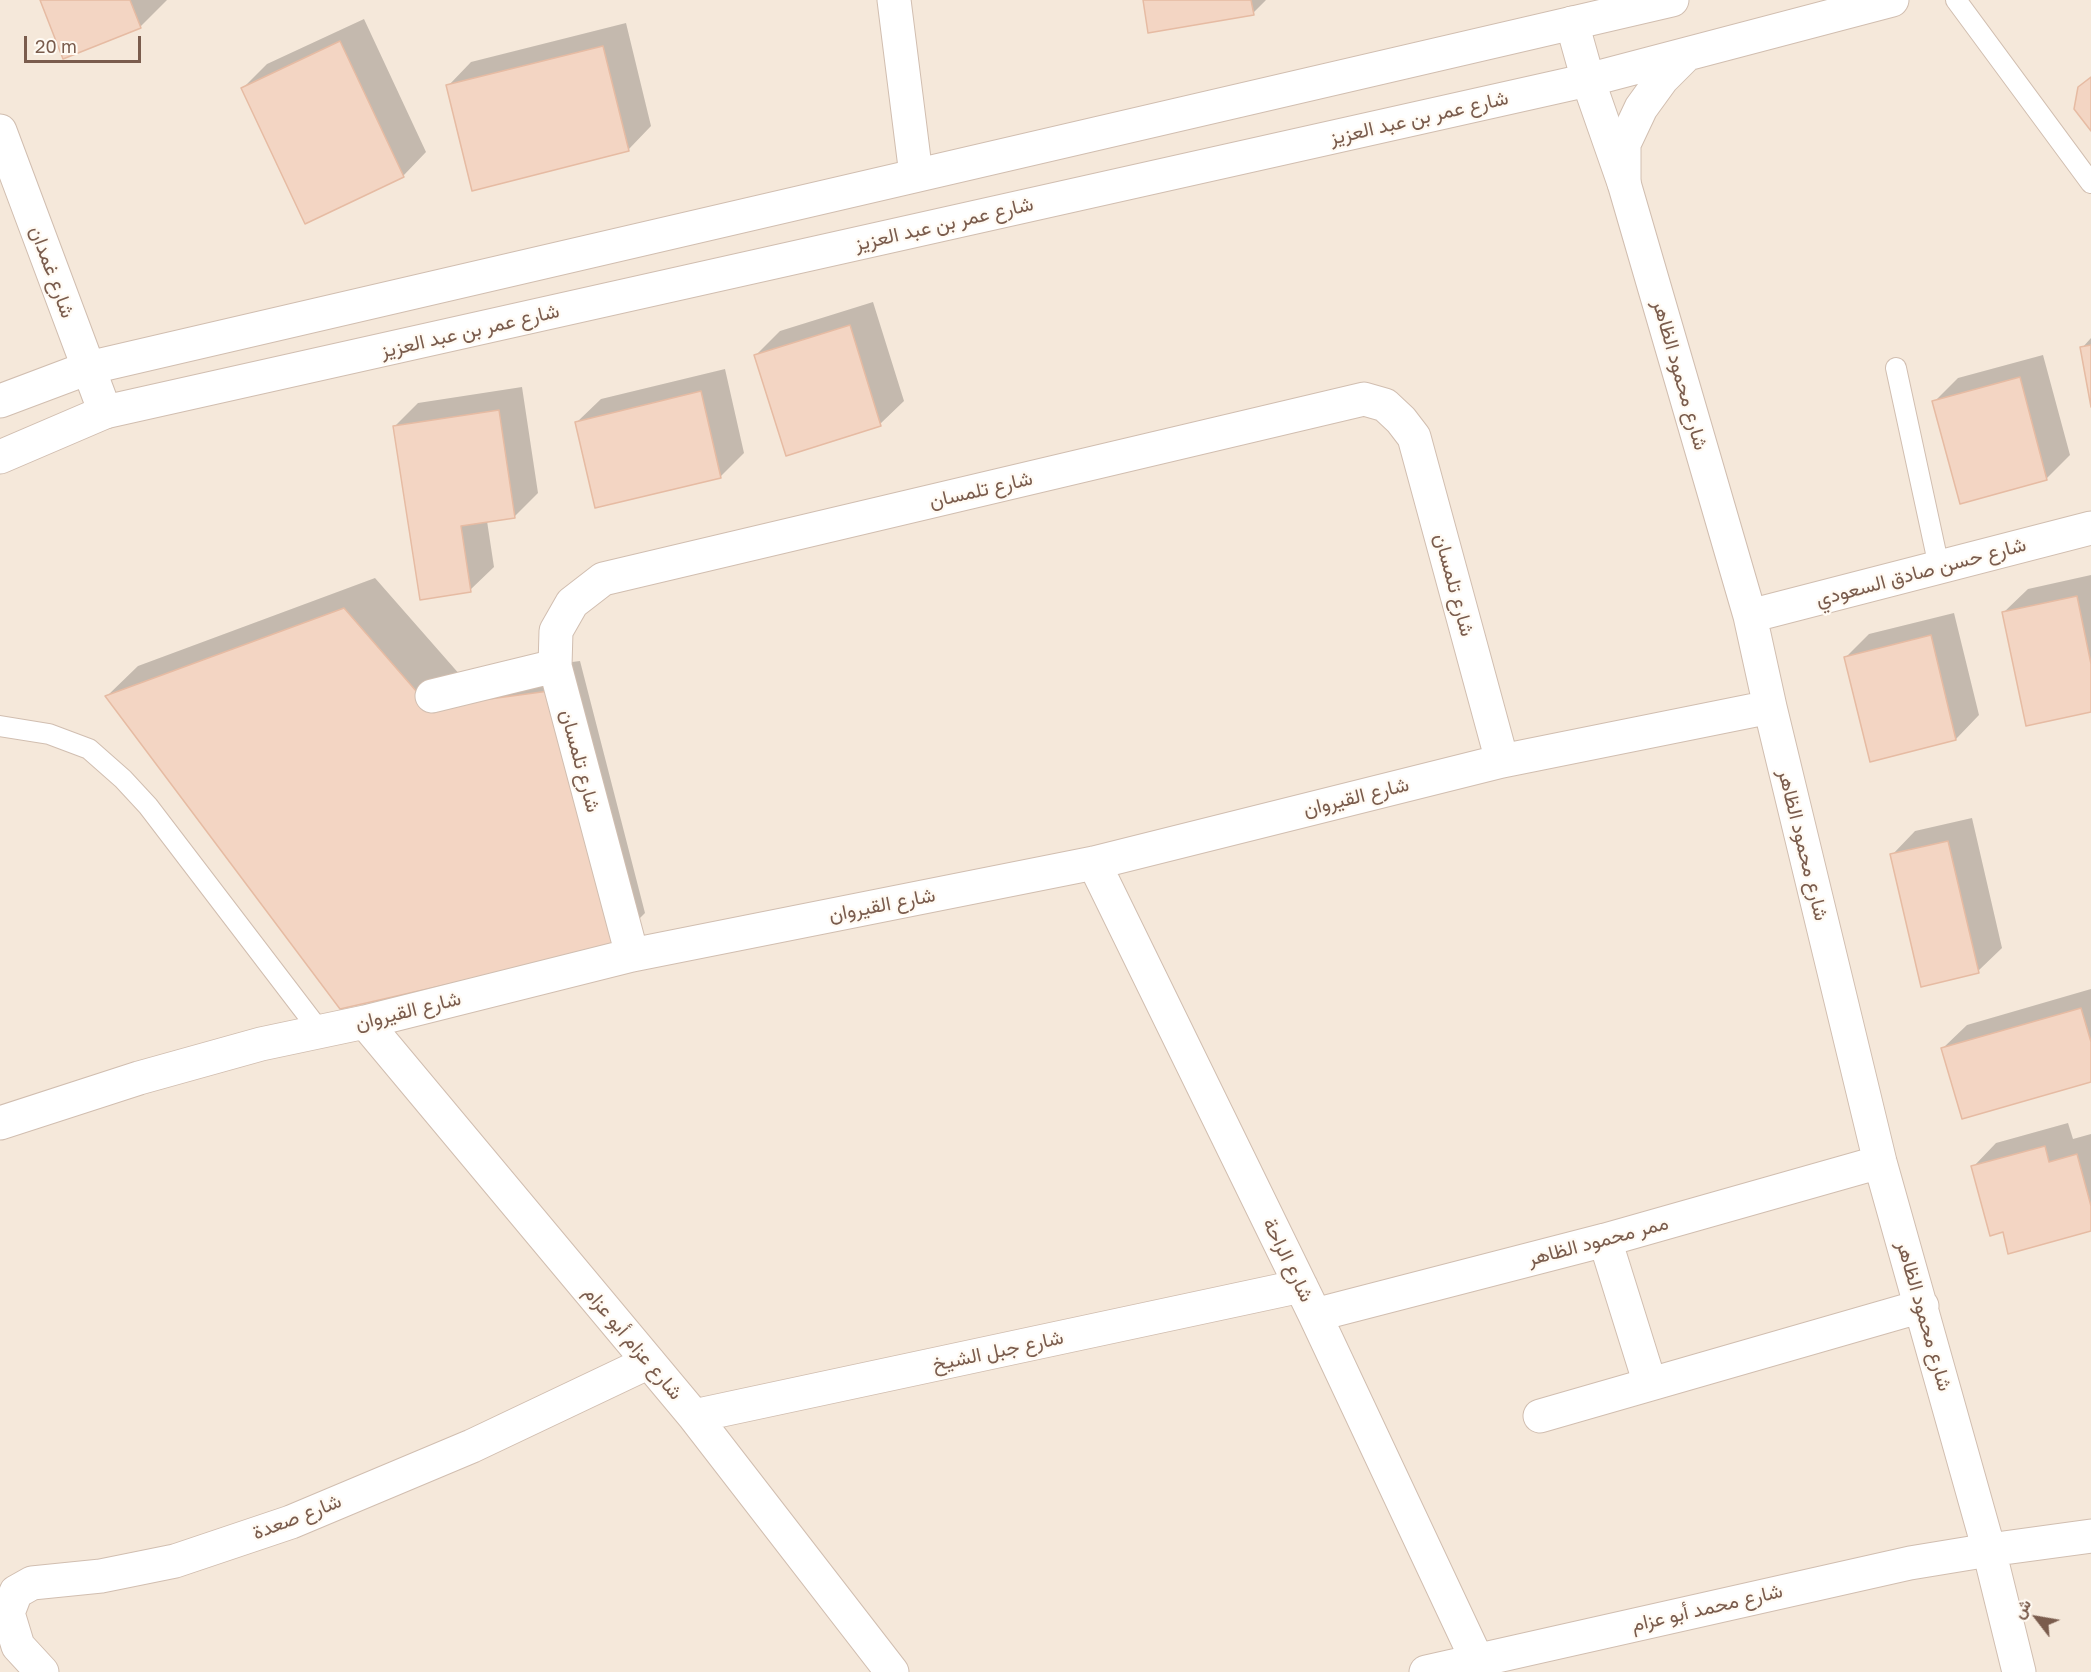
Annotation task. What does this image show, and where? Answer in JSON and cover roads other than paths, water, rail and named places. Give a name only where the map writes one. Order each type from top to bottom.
[{"type":"street","points":[[894,0],[915,175]]},
{"type":"street","points":[[0,401],[88,368],[1672,0]]},
{"type":"street","name":"شارع عمر بن عبد العزيز","points":[[0,457],[105,412],[1588,80],[1892,0]]},
{"type":"street","name":"شارع محمود الظاهر","points":[[1572,23],[1588,80],[1624,183],[1750,616],[1880,1162],[1989,1550],[2019,1672]]},
{"type":"street","points":[[1624,183],[1624,144],[1641,108],[1662,79],[1687,54]]},
{"type":"street","name":"شارع غمدان","points":[[0,131],[105,412]]},
{"type":"street","name":"شارع تلمسان","points":[[632,955],[555,666],[556,630],[572,603],[603,579],[1364,399],[1385,405],[1414,437],[1502,761]]},
{"type":"street","name":"شارع حسن صادق السعودي","points":[[1750,616],[2091,528]]},
{"type":"street","points":[[432,696],[555,666]]},
{"type":"street","name":"شارع القيروان","points":[[0,1123],[139,1078],[261,1044],[365,1022],[632,955],[1094,863],[1502,761],[1770,707]]},
{"type":"street","name":"شارع الراحة","points":[[1094,863],[1308,1301],[1477,1660]]},
{"type":"street","name":"شارع عزام أبو عزام","points":[[365,1022],[694,1416],[892,1672]]},
{"type":"street","name":"ممر محمود الظاهر","points":[[1308,1301],[1605,1240],[1880,1162]]},
{"type":"street","points":[[1605,1240],[1650,1384]]},
{"type":"street","name":"شارع جبل الشيخ","points":[[694,1416],[1308,1301]]},
{"type":"street","points":[[1540,1416],[1922,1306]]},
{"type":"street","name":"شارع صعدة","points":[[42,1672],[18,1646],[8,1613],[16,1592],[32,1583],[101,1576],[175,1561],[291,1521],[472,1446],[649,1362]]},
{"type":"street","name":"شارع محمد أبو عزام","points":[[1426,1672],[1910,1563],[2091,1536]]},
{"type":"lane","points":[[1956,0],[2091,183]]},
{"type":"lane","points":[[1896,368],[1939,567]]},
{"type":"lane","points":[[0,726],[49,734],[89,749],[123,779],[148,807],[319,1030]]}]
